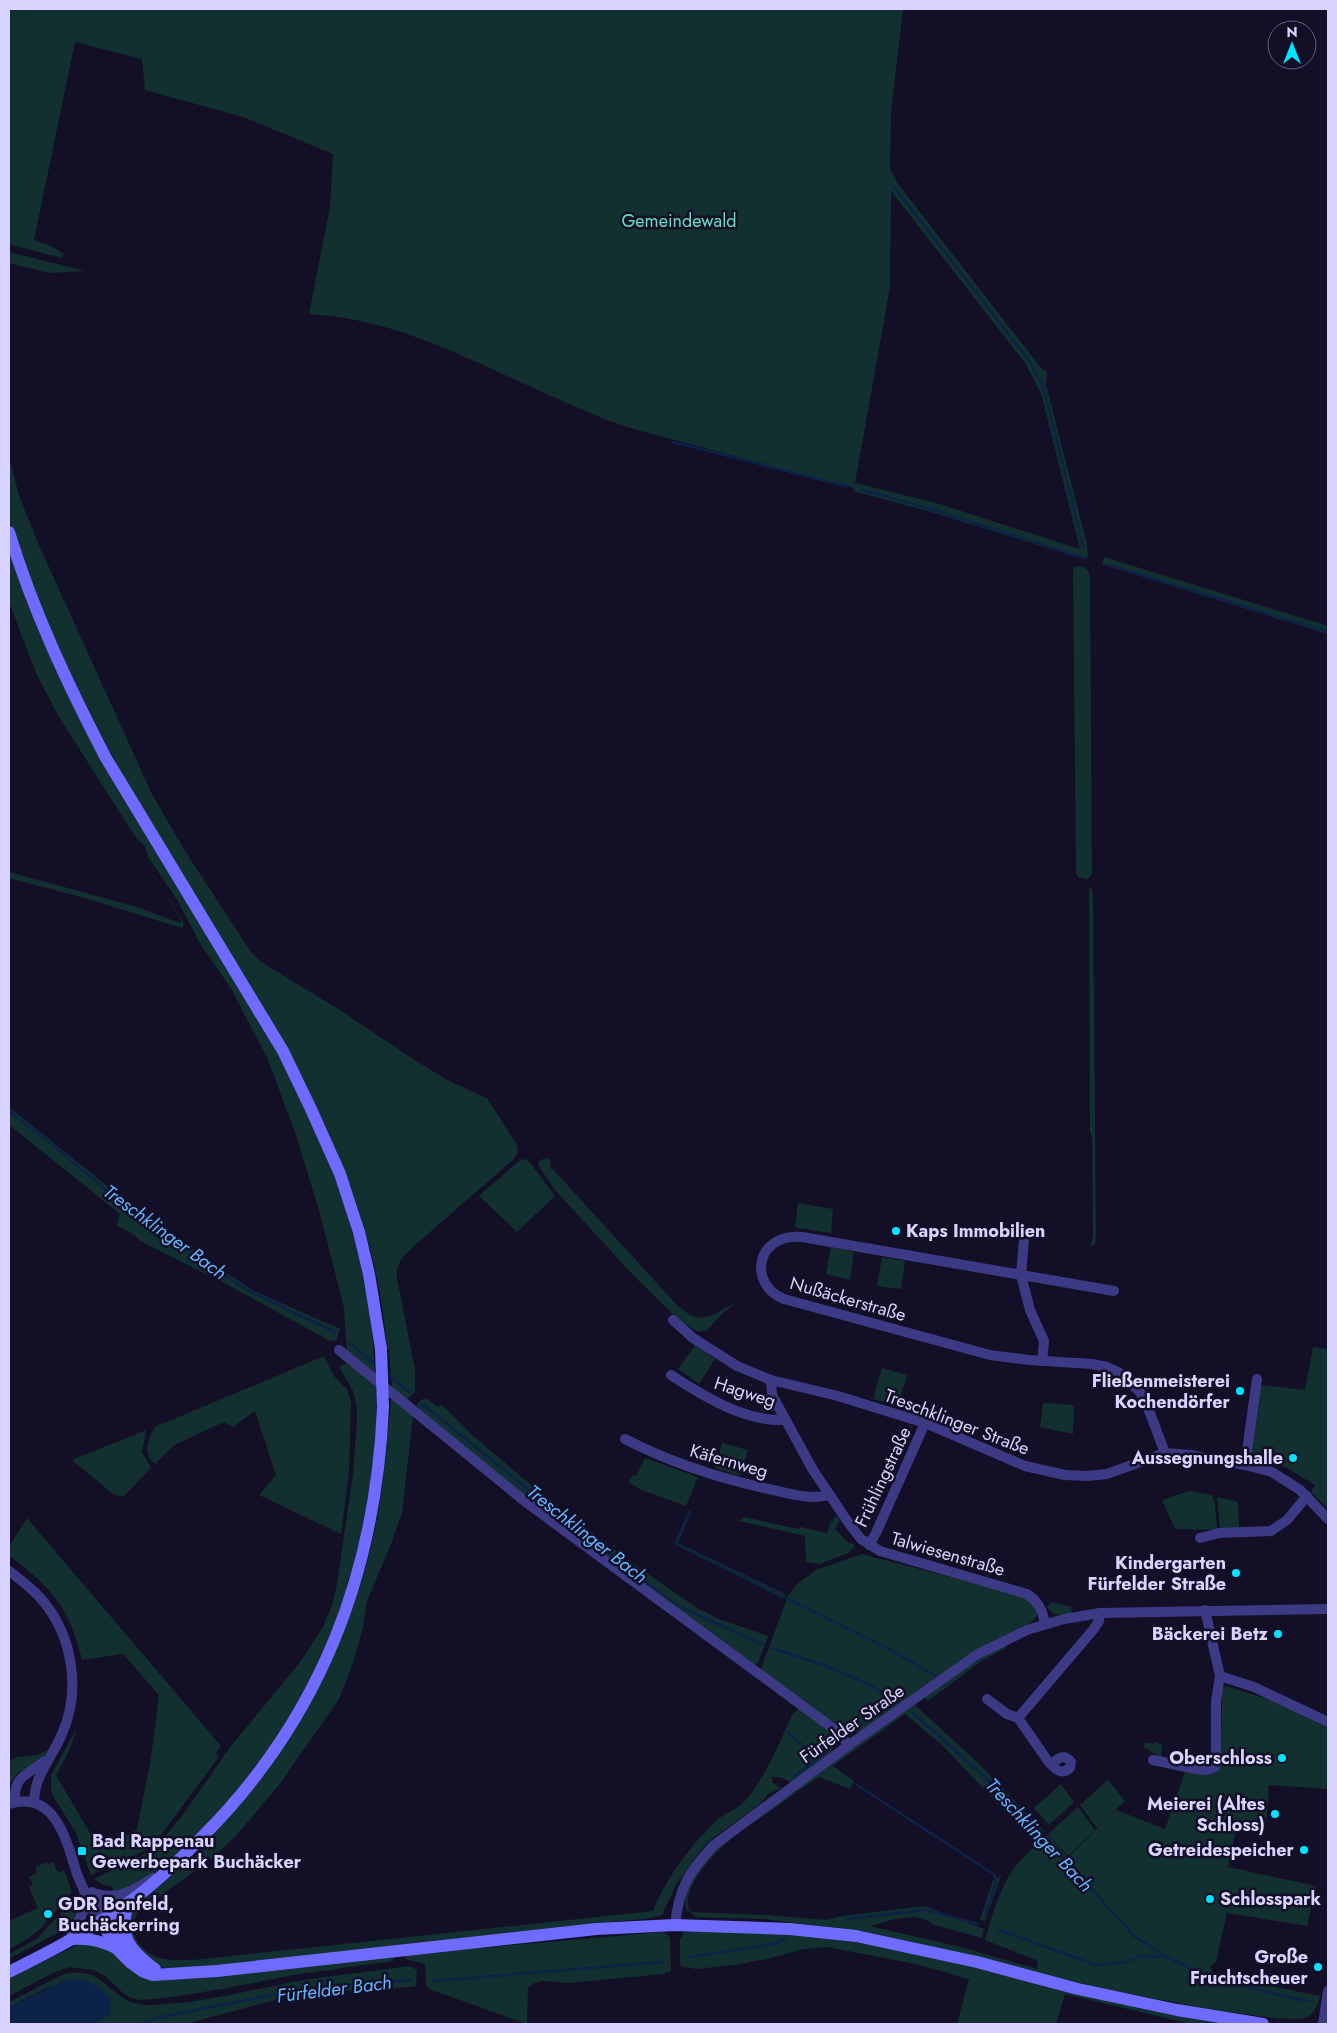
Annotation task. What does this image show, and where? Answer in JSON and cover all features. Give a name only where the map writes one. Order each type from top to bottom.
[{"type":"main road","points":[[9,532],[44,628],[98,742],[283,1051],[340,1174],[359,1232],[369,1274],[381,1349],[383,1407],[379,1466],[369,1532],[350,1600],[324,1664],[306,1701],[262,1769],[230,1808],[169,1869],[129,1902],[70,1939],[9,1972]]},
{"type":"main road","points":[[129,1902],[124,1914],[124,1934],[136,1954],[158,1971]]},
{"type":"main road","points":[[102,1920],[118,1950],[131,1963],[142,1971],[153,1975],[158,1971]]},
{"type":"main road","points":[[102,1920],[111,1923],[139,1960],[158,1971],[217,1971],[596,1929],[675,1925],[790,1929],[856,1936],[977,1962],[1087,1991],[1177,2010],[1263,2024]]},
{"type":"main road","points":[[70,1939],[86,1938],[98,1940],[118,1950]]},
{"type":"street","name":"Nußäckerstraße","points":[[1114,1291],[791,1236],[773,1242],[768,1247],[762,1260],[765,1284],[774,1295],[784,1299],[990,1354],[1042,1361],[1092,1364],[1107,1367],[1120,1373],[1140,1392],[1151,1415],[1164,1453]]},
{"type":"street","points":[[1024,1239],[1021,1275],[1030,1310],[1044,1341],[1042,1361]]},
{"type":"street","name":"Treschklinger Straße","points":[[673,1320],[711,1351],[737,1366],[771,1380],[838,1396],[925,1423],[1011,1461],[1046,1472],[1087,1476],[1107,1474],[1164,1453],[1191,1455],[1262,1468],[1283,1477],[1306,1496],[1328,1520]]},
{"type":"street","points":[[338,1350],[527,1503],[834,1729],[849,1745]]},
{"type":"street","name":"Hagweg","points":[[671,1375],[702,1395],[722,1405],[761,1417],[785,1420]]},
{"type":"street","points":[[1245,1465],[1257,1378]]},
{"type":"street","name":"Talwiesenstraße","points":[[771,1380],[772,1395],[829,1495],[850,1526],[869,1545],[880,1551],[1027,1594],[1035,1599],[1040,1607],[1045,1624]]},
{"type":"street","name":"Frühlingstraße","points":[[869,1545],[880,1525],[925,1423]]},
{"type":"street","name":"Käfernweg","points":[[625,1439],[686,1466],[723,1477],[796,1495],[811,1497],[829,1495]]},
{"type":"street","points":[[1200,1538],[1219,1533],[1271,1531],[1287,1520],[1306,1496]]},
{"type":"street","points":[[9,1571],[34,1590],[54,1616],[68,1652],[72,1689],[68,1718],[62,1735],[38,1778],[34,1803]]},
{"type":"street","name":"Fürfelder Straße","points":[[675,1925],[678,1901],[683,1887],[702,1858],[714,1845],[849,1745],[978,1654],[1004,1640],[1045,1624],[1100,1613],[1328,1609]]},
{"type":"street","points":[[1153,1760],[1196,1769],[1206,1770],[1215,1767],[1218,1755],[1216,1701],[1220,1676],[1205,1610]]},
{"type":"street","points":[[1018,1718],[1093,1630],[1099,1621],[1100,1613]]},
{"type":"street","points":[[1220,1676],[1254,1687],[1328,1722]]},
{"type":"street","points":[[987,1699],[1007,1714],[1018,1718],[1052,1765]]},
{"type":"street","points":[[48,1759],[17,1780],[12,1803],[34,1803],[45,1810],[61,1826],[82,1885],[96,1916],[102,1920]]},
{"type":"street","points":[[82,1885],[94,1893],[118,1896],[169,1869]]},
{"type":"street","points":[[70,1939],[84,1910],[82,1885]]},
{"type":"street","points":[[94,1893],[102,1911],[102,1920]]},
{"type":"street","points":[[1323,2024],[1328,1991]]},
{"type":"green space","name":"Gemeindewald","points":[[9,9],[903,9],[891,113],[890,169],[898,184],[1041,368],[1047,372],[1046,385],[1087,544],[1088,557],[1083,559],[928,511],[853,491],[854,488],[630,428],[609,421],[417,337],[365,322],[309,314],[330,207],[333,154],[243,117],[145,90],[142,59],[75,42],[34,240],[51,246],[64,254],[61,258],[9,244]],"holes":[[[891,191],[1025,363],[1041,393],[1080,549],[936,503],[855,483],[890,287]]]},
{"type":"green space","points":[[9,252],[85,271],[51,273],[9,263]]},
{"type":"green space","points":[[9,458],[19,495],[38,543],[151,792],[183,848],[251,952],[261,962],[340,1010],[416,1061],[451,1082],[487,1098],[517,1145],[518,1152],[513,1160],[415,1245],[404,1256],[397,1268],[397,1278],[415,1370],[415,1392],[407,1399],[403,1399],[392,1389],[389,1349],[387,1349],[377,1281],[360,1215],[337,1151],[276,1029],[146,815],[73,679],[51,630],[9,517]]},
{"type":"green space","points":[[9,552],[35,621],[257,1014],[307,1110],[343,1197],[364,1274],[373,1340],[375,1376],[347,1351],[344,1308],[320,1214],[296,1135],[268,1060],[232,990],[201,945],[176,898],[148,857],[145,846],[136,838],[59,717],[36,673],[9,602]]},
{"type":"green space","points":[[1104,557],[1328,626],[1328,634],[1104,565],[1102,564]]},
{"type":"green space","points":[[1078,566],[1087,569],[1090,579],[1092,875],[1087,879],[1078,877],[1076,874],[1073,571],[1074,567]]},
{"type":"green space","points":[[144,860],[182,920],[184,925],[182,928],[81,897],[9,878],[9,872],[134,906],[180,923],[181,920]]},
{"type":"green space","points":[[1089,886],[1093,892],[1096,1240],[1095,1244],[1090,1247],[1093,1236],[1092,1137],[1090,1131]]},
{"type":"green space","points":[[9,1107],[147,1218],[252,1290],[340,1329],[336,1341],[328,1340],[228,1285],[148,1245],[139,1240],[135,1235],[117,1226],[120,1214],[9,1125]]},
{"type":"green space","points":[[548,1158],[551,1160],[550,1166],[676,1304],[687,1313],[702,1318],[735,1304],[725,1311],[706,1331],[697,1331],[678,1319],[633,1275],[555,1190],[538,1165],[540,1160]]},
{"type":"green space","points":[[523,1159],[529,1161],[555,1196],[517,1232],[479,1196]]},
{"type":"green space","points":[[798,1203],[833,1209],[831,1233],[797,1228],[795,1226]]},
{"type":"green space","points":[[831,1247],[854,1252],[850,1280],[826,1274]]},
{"type":"green space","points":[[882,1257],[905,1261],[901,1289],[877,1286]]},
{"type":"green space","points":[[695,1345],[715,1359],[699,1384],[678,1369]]},
{"type":"green space","points":[[1313,1347],[1328,1349],[1328,1509],[1311,1492],[1315,1485],[1280,1464],[1250,1458],[1260,1385],[1305,1390]]},
{"type":"green space","points":[[324,1356],[334,1376],[347,1389],[351,1402],[349,1473],[341,1534],[259,1495],[276,1475],[255,1411],[233,1427],[224,1422],[174,1445],[155,1464],[151,1460],[147,1451],[150,1436],[155,1427]]},
{"type":"green space","points":[[348,1363],[377,1386],[375,1465],[355,1567],[332,1633],[305,1692],[278,1738],[232,1796],[189,1843],[156,1872],[127,1888],[112,1892],[113,1887],[103,1885],[94,1879],[147,1853],[161,1841],[182,1816],[231,1746],[301,1661],[323,1627],[332,1606],[337,1584],[353,1474],[357,1408],[353,1391],[340,1368],[341,1365]]},
{"type":"green space","points":[[882,1368],[907,1375],[898,1406],[873,1399]]},
{"type":"green space","points":[[391,1398],[413,1416],[402,1513],[367,1601],[363,1628],[352,1666],[339,1699],[279,1785],[235,1837],[211,1859],[138,1912],[134,1919],[134,1933],[146,1951],[164,1959],[193,1960],[653,1911],[664,1887],[698,1839],[717,1820],[742,1804],[753,1791],[772,1758],[793,1713],[799,1709],[831,1732],[834,1738],[833,1749],[791,1782],[780,1777],[772,1777],[772,1782],[781,1788],[768,1794],[760,1804],[710,1840],[676,1885],[662,1915],[645,1919],[217,1966],[177,1969],[157,1966],[148,1962],[137,1949],[127,1927],[129,1916],[135,1907],[197,1854],[241,1803],[341,1637],[360,1587],[374,1536],[383,1483]]},
{"type":"green space","points":[[426,1398],[438,1407],[441,1404],[472,1435],[530,1484],[625,1558],[697,1608],[719,1619],[768,1636],[758,1663],[755,1665],[566,1529],[418,1410],[417,1404]]},
{"type":"green space","points":[[1043,1403],[1074,1405],[1073,1434],[1040,1427]]},
{"type":"green space","points":[[146,1430],[142,1452],[151,1468],[123,1497],[113,1494],[72,1460]]},
{"type":"green space","points":[[722,1443],[748,1450],[740,1476],[715,1468]]},
{"type":"green space","points":[[645,1458],[698,1477],[686,1506],[642,1490],[628,1482],[633,1475],[636,1476]]},
{"type":"green space","points":[[1189,1491],[1212,1495],[1215,1504],[1217,1530],[1175,1529],[1162,1500]]},
{"type":"green space","points":[[1217,1497],[1238,1502],[1239,1528],[1220,1528]]},
{"type":"green space","points":[[689,1510],[691,1511],[678,1543],[785,1594],[782,1598],[674,1544]]},
{"type":"green space","points":[[744,1517],[798,1529],[801,1527],[827,1533],[831,1521],[833,1522],[834,1517],[837,1517],[840,1521],[835,1529],[849,1543],[854,1544],[854,1547],[848,1553],[820,1564],[806,1562],[805,1536],[739,1521]]},
{"type":"green space","points":[[27,1518],[221,1746],[216,1753],[218,1758],[158,1839],[146,1850],[91,1875],[76,1833],[53,1796],[51,1775],[77,1728],[69,1751],[56,1775],[100,1850],[137,1829],[151,1758],[159,1695],[123,1654],[82,1660],[71,1626],[57,1600],[37,1578],[9,1555],[9,1547]]},
{"type":"green space","points":[[862,1554],[1020,1595],[1032,1603],[1037,1611],[1037,1615],[1030,1623],[976,1650],[861,1732],[845,1732],[760,1671],[788,1596],[797,1584],[816,1570]]},
{"type":"green space","points":[[1051,1602],[1071,1607],[1072,1613],[1063,1615],[1053,1614],[1047,1607]]},
{"type":"green space","points":[[1004,1644],[1006,1648],[980,1662],[928,1701],[924,1697],[953,1676]]},
{"type":"green space","points":[[1226,1686],[1274,1701],[1328,1728],[1328,1789],[1269,1785],[1266,1827],[1238,1821],[1228,1867],[1316,1886],[1307,1926],[1227,1913],[1216,1962],[1210,1966],[1213,1973],[1220,1976],[1320,1996],[1311,2015],[1302,2019],[1280,2019],[1209,2009],[1100,1988],[954,1951],[867,1932],[764,1919],[696,1917],[686,1909],[685,1900],[690,1883],[699,1867],[717,1846],[914,1704],[977,1762],[1044,1831],[1033,1841],[944,1747],[905,1714],[833,1766],[854,1781],[850,1789],[819,1777],[740,1831],[724,1845],[708,1862],[693,1884],[688,1904],[691,1912],[826,1920],[842,1916],[925,1906],[984,1929],[982,1938],[934,1925],[927,1920],[915,1917],[895,1919],[870,1926],[956,1946],[1037,1969],[1038,1963],[1036,1960],[985,1940],[998,1899],[1012,1871],[1022,1858],[1048,1835],[1068,1857],[1116,1810],[1165,1829],[1185,1772],[1203,1774],[1218,1769],[1221,1762],[1222,1689]]},
{"type":"green space","points":[[1155,1741],[1162,1745],[1161,1757],[1144,1748],[1145,1742],[1154,1744]]},
{"type":"green space","points":[[50,1749],[36,1763],[19,1772],[9,1784],[9,1761],[17,1757],[36,1755]]},
{"type":"green space","points":[[1108,1780],[1125,1801],[1097,1828],[1080,1805]]},
{"type":"green space","points":[[1061,1784],[1074,1802],[1049,1825],[1034,1808]]},
{"type":"green space","points":[[1078,1807],[1095,1830],[1068,1856],[1048,1834]]},
{"type":"green space","points":[[47,1862],[48,1864],[53,1862],[58,1873],[64,1870],[72,1892],[54,1913],[49,1909],[43,1916],[47,1921],[39,1930],[9,1949],[9,1921],[38,1908],[29,1887],[33,1885],[29,1877],[37,1873],[35,1867]]},
{"type":"green space","points":[[1001,1876],[985,1921],[980,1920],[993,1880]]},
{"type":"green space","points":[[77,1895],[77,1914],[70,1926],[9,1959],[9,1954],[37,1939]]},
{"type":"green space","points":[[709,1931],[812,1937],[871,1945],[929,1956],[1162,2013],[1221,2024],[1191,2024],[1065,1994],[1056,2024],[957,2024],[969,1979],[915,1964],[827,1947],[804,1949],[767,1959],[734,1965],[697,1969],[683,1967],[680,1964],[680,1939],[684,1932]]},
{"type":"green space","points":[[663,1932],[670,1939],[671,1971],[663,1974],[569,1983],[542,1981],[534,1983],[528,1988],[527,2024],[429,1989],[426,1985],[425,1964],[404,1959],[406,1955],[410,1954]]},
{"type":"green space","points":[[79,1944],[97,1944],[113,1953],[137,1973],[394,1957],[393,1961],[294,1975],[166,1998],[139,2000],[123,1993],[106,1977],[94,1970],[69,1967],[51,1974],[9,1996],[9,1979]]},
{"type":"green space","points":[[410,1966],[417,1970],[416,1986],[305,1993],[186,2024],[87,2024],[97,2022],[111,2013],[110,1996],[49,1987],[9,2007],[9,2002],[62,1975],[77,1973],[89,1974],[99,1979],[125,1999],[150,2005],[204,2000],[307,1980]]},
{"type":"water","points":[[67,1979],[86,1980],[110,1996],[111,2013],[97,2022],[87,2024],[9,2024],[9,2007]]},
{"type":"waterway","points":[[894,187],[1028,359],[1043,386],[1083,545]]},
{"type":"waterway","points":[[673,442],[846,486]]},
{"type":"waterway","points":[[863,490],[1085,558]]},
{"type":"waterway","points":[[1106,564],[1328,632]]},
{"type":"waterway","name":"Treschklinger Bach","points":[[9,1111],[54,1146],[144,1222],[249,1291],[335,1332]]},
{"type":"waterway","name":"Treschklinger Bach","points":[[350,1344],[378,1366]]},
{"type":"waterway","name":"Treschklinger Bach","points":[[386,1373],[410,1392]]},
{"type":"waterway","name":"Treschklinger Bach","points":[[422,1404],[632,1572],[679,1606],[763,1645]]},
{"type":"waterway","points":[[690,1512],[676,1544],[785,1597]]},
{"type":"waterway","points":[[786,1598],[891,1650],[937,1677]]},
{"type":"waterway","name":"Treschklinger Bach","points":[[772,1648],[854,1678],[900,1703]]},
{"type":"waterway","points":[[857,1727],[897,1701]]},
{"type":"waterway","name":"Treschklinger Bach","points":[[912,1712],[989,1781],[1059,1853],[1134,1936],[1167,1957],[1194,1970],[1266,1992],[1308,2001]]},
{"type":"waterway","points":[[787,1732],[819,1758]]},
{"type":"waterway","points":[[794,1777],[827,1752]]},
{"type":"waterway","points":[[857,1785],[995,1875],[996,1882],[985,1916]]},
{"type":"waterway","name":"Fürfelder Bach","points":[[847,1919],[926,1910],[978,1924]]},
{"type":"waterway","name":"Fürfelder Bach","points":[[999,1930],[1096,1965],[1124,1962],[1141,1956],[1166,1957]]},
{"type":"waterway","name":"Fürfelder Bach","points":[[690,1957],[774,1944],[785,1939]]},
{"type":"waterway","name":"Fürfelder Bach","points":[[433,1981],[663,1962]]},
{"type":"waterway","name":"Fürfelder Bach","points":[[139,2024],[166,2016],[307,1988],[412,1980]]},
{"type":"place","name":"Kaps Immobilien","points":[[896,1231]]},
{"type":"place","name":"Fließenmeisterei Kochendörfer","points":[[1240,1391]]},
{"type":"place","name":"Aussegnungshalle","points":[[1293,1458]]},
{"type":"place","name":"Kindergarten Fürfelder Straße","points":[[1236,1573]]},
{"type":"place","name":"Bäckerei Betz","points":[[1278,1634]]},
{"type":"place","name":"Oberschloss","points":[[1282,1758]]},
{"type":"place","name":"Meierei (Altes Schloss)","points":[[1275,1814]]},
{"type":"place","name":"Getreidespeicher","points":[[1304,1850]]},
{"type":"place","name":"Bad Rappenau Gewerbepark Buchäcker","points":[[82,1851]]},
{"type":"place","name":"Schlosspark","points":[[1210,1899]]},
{"type":"place","name":"GDR Bonfeld, Buchäckerring","points":[[48,1914]]},
{"type":"place","name":"Große Fruchtscheuer","points":[[1318,1967]]}]
